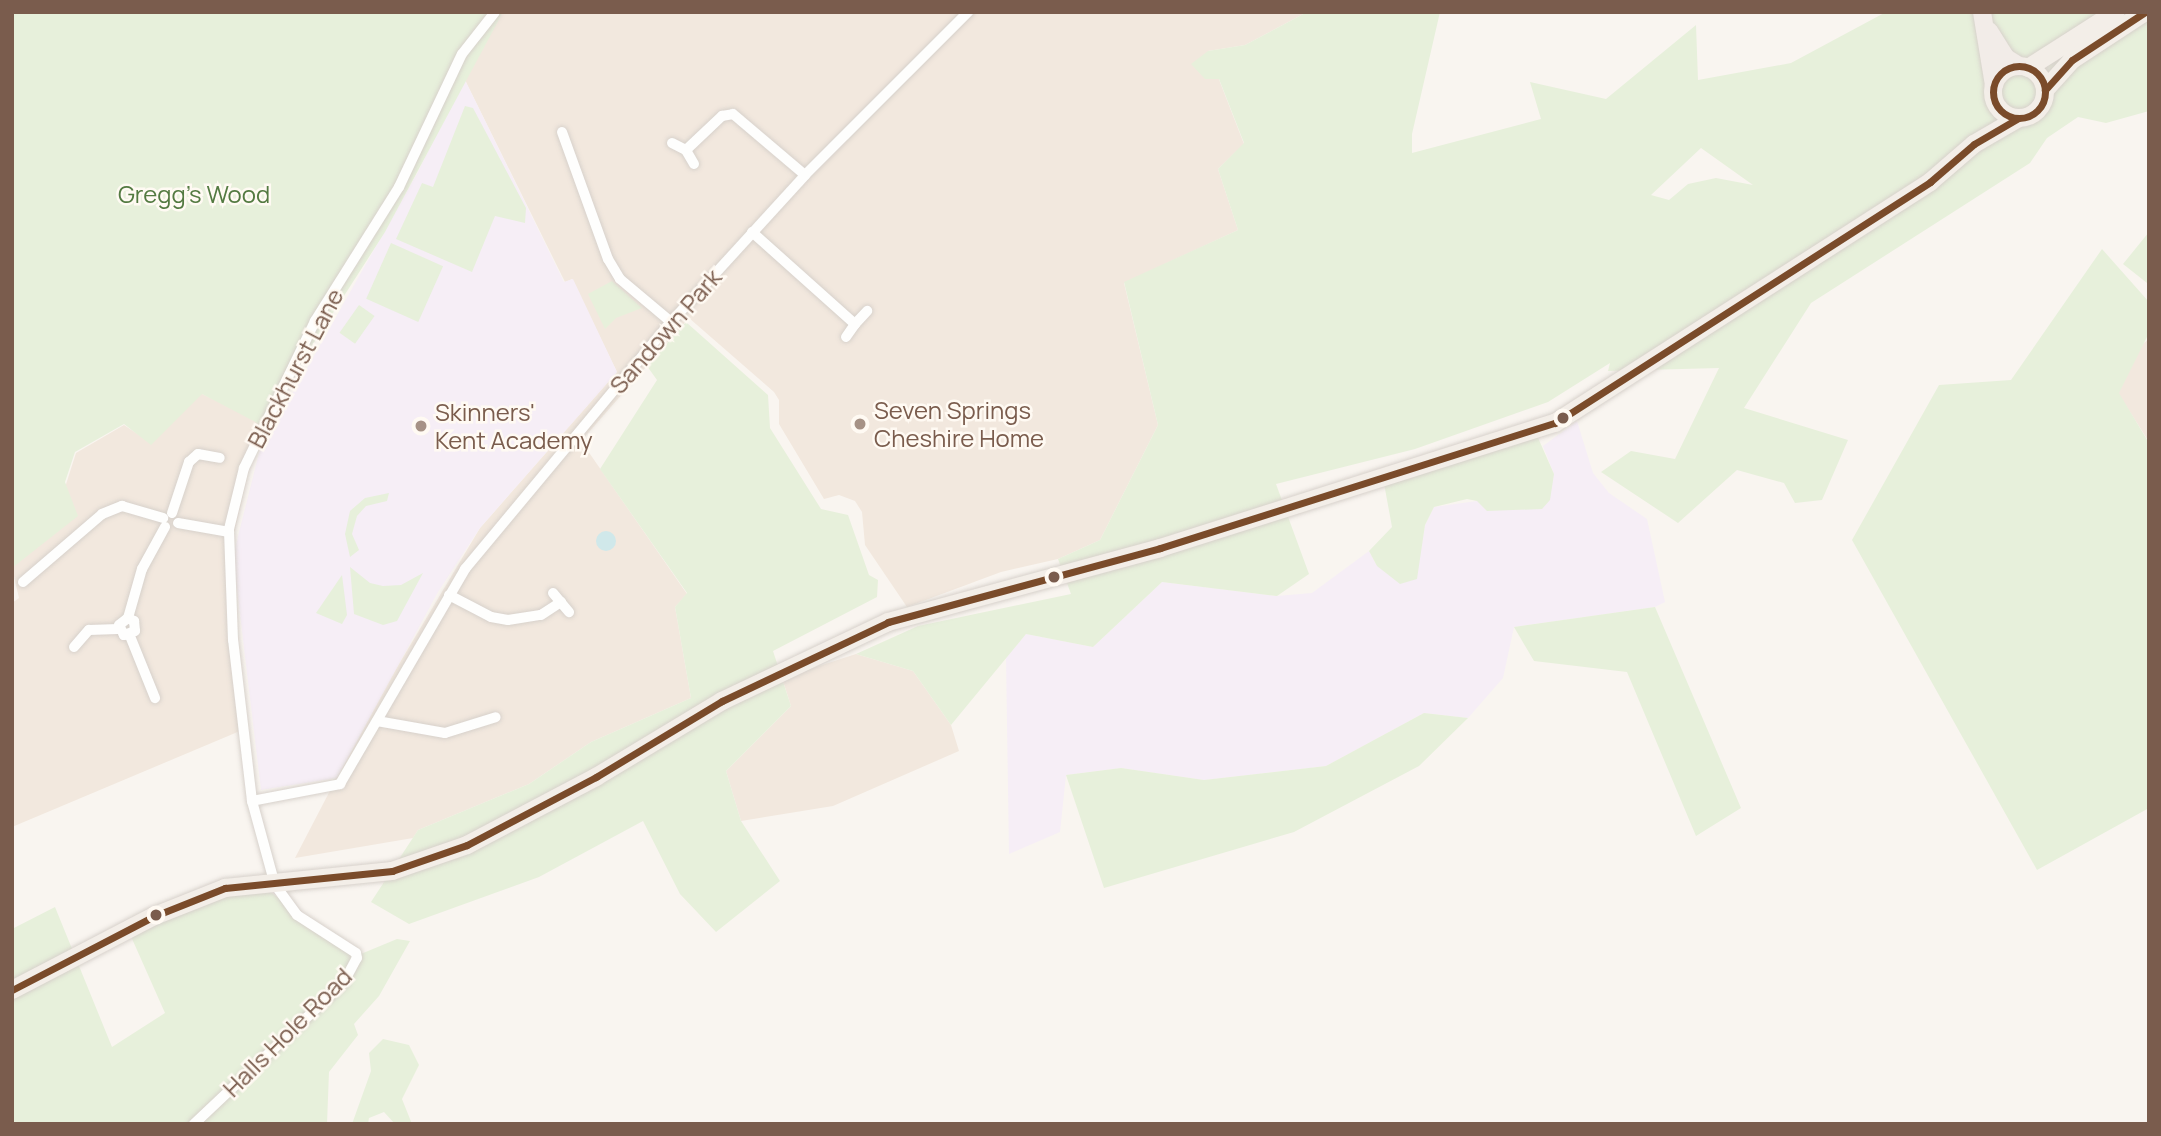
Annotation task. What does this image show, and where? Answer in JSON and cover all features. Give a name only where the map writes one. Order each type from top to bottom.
[{"type":"highway","points":[[1983,17],[2006,58],[2023,67]]},
{"type":"highway","points":[[1983,17],[1994,94]]},
{"type":"main road","points":[[1974,144],[2003,72],[2023,67],[2116,12]]},
{"type":"main road","points":[[12,990],[152,917],[225,888],[275,886],[392,871],[467,845],[596,777],[722,701],[888,622],[1160,548],[1555,423],[1930,182],[1974,144],[2017,118],[2034,114],[2045,90],[2072,60],[2145,12]]},
{"type":"main road","points":[[2023,67],[2040,76],[2045,90]]},
{"type":"main road","points":[[1994,94],[2003,114],[2017,118]]},
{"type":"street","name":"Blackhurst Lane","points":[[275,886],[252,801],[233,640],[229,532],[244,468],[315,321],[399,187],[461,54],[495,12]]},
{"type":"street","name":"Sandown Park","points":[[252,801],[340,784],[465,569],[671,321],[805,175],[968,12]]},
{"type":"street","points":[[687,150],[722,116],[733,114],[805,175]]},
{"type":"street","points":[[562,132],[608,259],[620,279],[671,321]]},
{"type":"street","points":[[672,143],[687,150],[695,164]]},
{"type":"street","points":[[752,232],[855,324]]},
{"type":"street","points":[[846,337],[867,312]]},
{"type":"street","points":[[128,618],[142,569],[170,520],[189,462],[198,454],[220,458]]},
{"type":"street","points":[[23,582],[102,514],[122,506],[170,520],[229,532]]},
{"type":"street","points":[[553,593],[569,612]]},
{"type":"street","points":[[449,595],[491,617],[508,620],[541,615],[561,602]]},
{"type":"street","points":[[118,629],[120,621],[128,618]]},
{"type":"street","points":[[128,618],[136,627],[130,636]]},
{"type":"street","points":[[74,647],[97,627],[118,629],[130,636],[155,698]]},
{"type":"street","points":[[377,721],[445,733],[496,717]]},
{"type":"street","name":"Halls Hole Road","points":[[194,1124],[282,1045],[353,971],[356,953],[297,915],[275,886]]},
{"type":"shaded area","points":[[503,12],[1307,12],[1245,45],[1208,51],[1244,144],[1218,169],[1238,230],[1124,283],[1158,425],[1100,540],[1058,559],[1001,572],[907,607],[865,545],[862,512],[855,501],[839,495],[824,499],[779,424],[779,400],[774,392],[689,318],[581,441],[687,594],[675,607],[691,698],[591,742],[529,784],[418,830],[413,838],[295,858],[374,706],[480,528],[617,372],[572,279],[565,282],[464,78]]},
{"type":"shaded area","name":"Skinners' Kent Academy","points":[[464,78],[564,282],[573,279],[617,372],[480,528],[438,592],[337,778],[261,790],[233,556],[259,453],[418,172]]},
{"type":"shaded area","points":[[2149,339],[2149,442],[2118,393],[2127,356]]},
{"type":"shaded area","points":[[198,392],[260,422],[230,552],[240,731],[12,827],[12,603],[19,598],[12,568],[53,525],[76,453],[124,425],[148,441]]},
{"type":"shaded area","points":[[1577,421],[1593,473],[1609,493],[1647,519],[1665,602],[1655,607],[1514,627],[1503,678],[1468,718],[1424,713],[1326,766],[1204,780],[1121,768],[1066,775],[1060,832],[1009,854],[1006,658],[1026,634],[1093,647],[1162,582],[1277,596],[1312,593],[1369,551],[1377,566],[1416,579],[1425,525],[1434,507],[1477,501],[1554,474],[1543,446]]},
{"type":"shaded area","points":[[856,654],[913,671],[951,725],[959,751],[833,806],[741,821],[726,771],[791,706],[782,678]]},
{"type":"green space","name":"Gregg's Wood","points":[[12,12],[503,12],[385,232],[261,425],[202,394],[151,445],[124,424],[75,452],[65,482],[78,516],[12,568]]},
{"type":"green space","points":[[1307,12],[1440,12],[1412,134],[1412,153],[1541,119],[1530,82],[1606,99],[1696,25],[1698,80],[1791,63],[1886,12],[2149,12],[2149,111],[2106,123],[2078,117],[2047,138],[2030,163],[1811,303],[1744,408],[1848,440],[1822,500],[1795,503],[1784,483],[1737,470],[1678,523],[1601,472],[1631,451],[1675,459],[1719,368],[1608,371],[1610,363],[1548,402],[1415,449],[1276,484],[1309,574],[1277,596],[1162,582],[1093,647],[1026,634],[951,725],[913,671],[856,654],[918,626],[1071,594],[1058,559],[1100,540],[1158,425],[1124,282],[1238,230],[1218,169],[1244,143],[1219,79],[1205,79],[1191,64],[1208,51],[1245,45]],"holes":[[[1701,148],[1753,185],[1716,178],[1688,184],[1669,200],[1651,195]]]},
{"type":"green space","points":[[465,106],[473,108],[526,208],[525,223],[495,216],[472,272],[396,239],[422,183],[433,187]]},
{"type":"green space","points":[[2149,232],[2149,281],[2147,283],[2123,264]]},
{"type":"green space","points":[[391,243],[443,266],[418,322],[366,299]]},
{"type":"green space","points":[[2102,249],[2149,302],[2149,333],[2119,393],[2149,443],[2149,808],[2037,870],[1852,540],[1939,385],[2011,380]]},
{"type":"green space","points":[[612,281],[642,308],[616,318],[605,329],[588,294]]},
{"type":"green space","points":[[359,305],[375,316],[355,344],[339,333]]},
{"type":"green space","points":[[686,322],[768,395],[770,428],[821,509],[848,515],[869,575],[878,580],[877,597],[773,651],[791,706],[726,771],[741,821],[780,881],[716,932],[680,894],[643,821],[539,877],[409,924],[371,902],[418,830],[529,784],[591,742],[691,698],[675,607],[687,593],[600,469],[657,380],[647,366]]},
{"type":"green space","points":[[1535,431],[1554,474],[1550,500],[1542,509],[1487,511],[1477,501],[1467,499],[1434,507],[1425,525],[1417,579],[1400,584],[1377,566],[1369,551],[1392,527],[1383,478]]},
{"type":"green space","points":[[389,493],[387,501],[366,506],[357,516],[352,534],[359,550],[350,557],[345,534],[350,511],[365,498]]},
{"type":"green space","points":[[350,567],[370,583],[383,586],[401,585],[423,573],[397,621],[383,625],[354,614]]},
{"type":"green space","points":[[342,575],[347,615],[342,624],[316,613]]},
{"type":"green space","points":[[1655,607],[1741,808],[1696,836],[1627,672],[1534,661],[1514,627]]},
{"type":"green space","points":[[1424,713],[1468,718],[1419,766],[1294,832],[1104,888],[1066,775],[1121,768],[1204,780],[1326,766]]},
{"type":"green space","points":[[265,888],[356,956],[397,939],[410,941],[379,996],[354,1024],[358,1035],[329,1072],[327,1124],[12,1124],[12,929],[55,907],[112,1047],[165,1013],[129,932],[200,901]]},
{"type":"green space","points":[[383,1039],[409,1045],[419,1065],[402,1099],[412,1124],[395,1124],[384,1112],[369,1118],[368,1124],[352,1124],[371,1071],[369,1053]]},
{"type":"water","points":[[606,531],[613,534],[616,541],[613,548],[606,551],[599,548],[596,541],[599,534]]},
{"type":"transit line","points":[[2045,90],[2072,60],[2145,12]]},
{"type":"transit line","points":[[2019,66],[2029,68],[2037,74],[2043,82],[2045,92],[2043,102],[2037,110],[2029,116],[2019,118],[2009,116],[2001,110],[1995,102],[1993,92],[1995,82],[2001,74],[2009,68],[2019,66]]},
{"type":"transit line","points":[[12,990],[152,917],[225,888],[392,871],[467,845],[596,777],[722,701],[888,622],[1160,548],[1555,423],[1930,182],[1974,144],[2017,119]]},
{"type":"place","name":"Seven Springs Cheshire Home","points":[[860,424]]},
{"type":"place","name":"Skinners' Kent Academy","points":[[421,426]]}]
